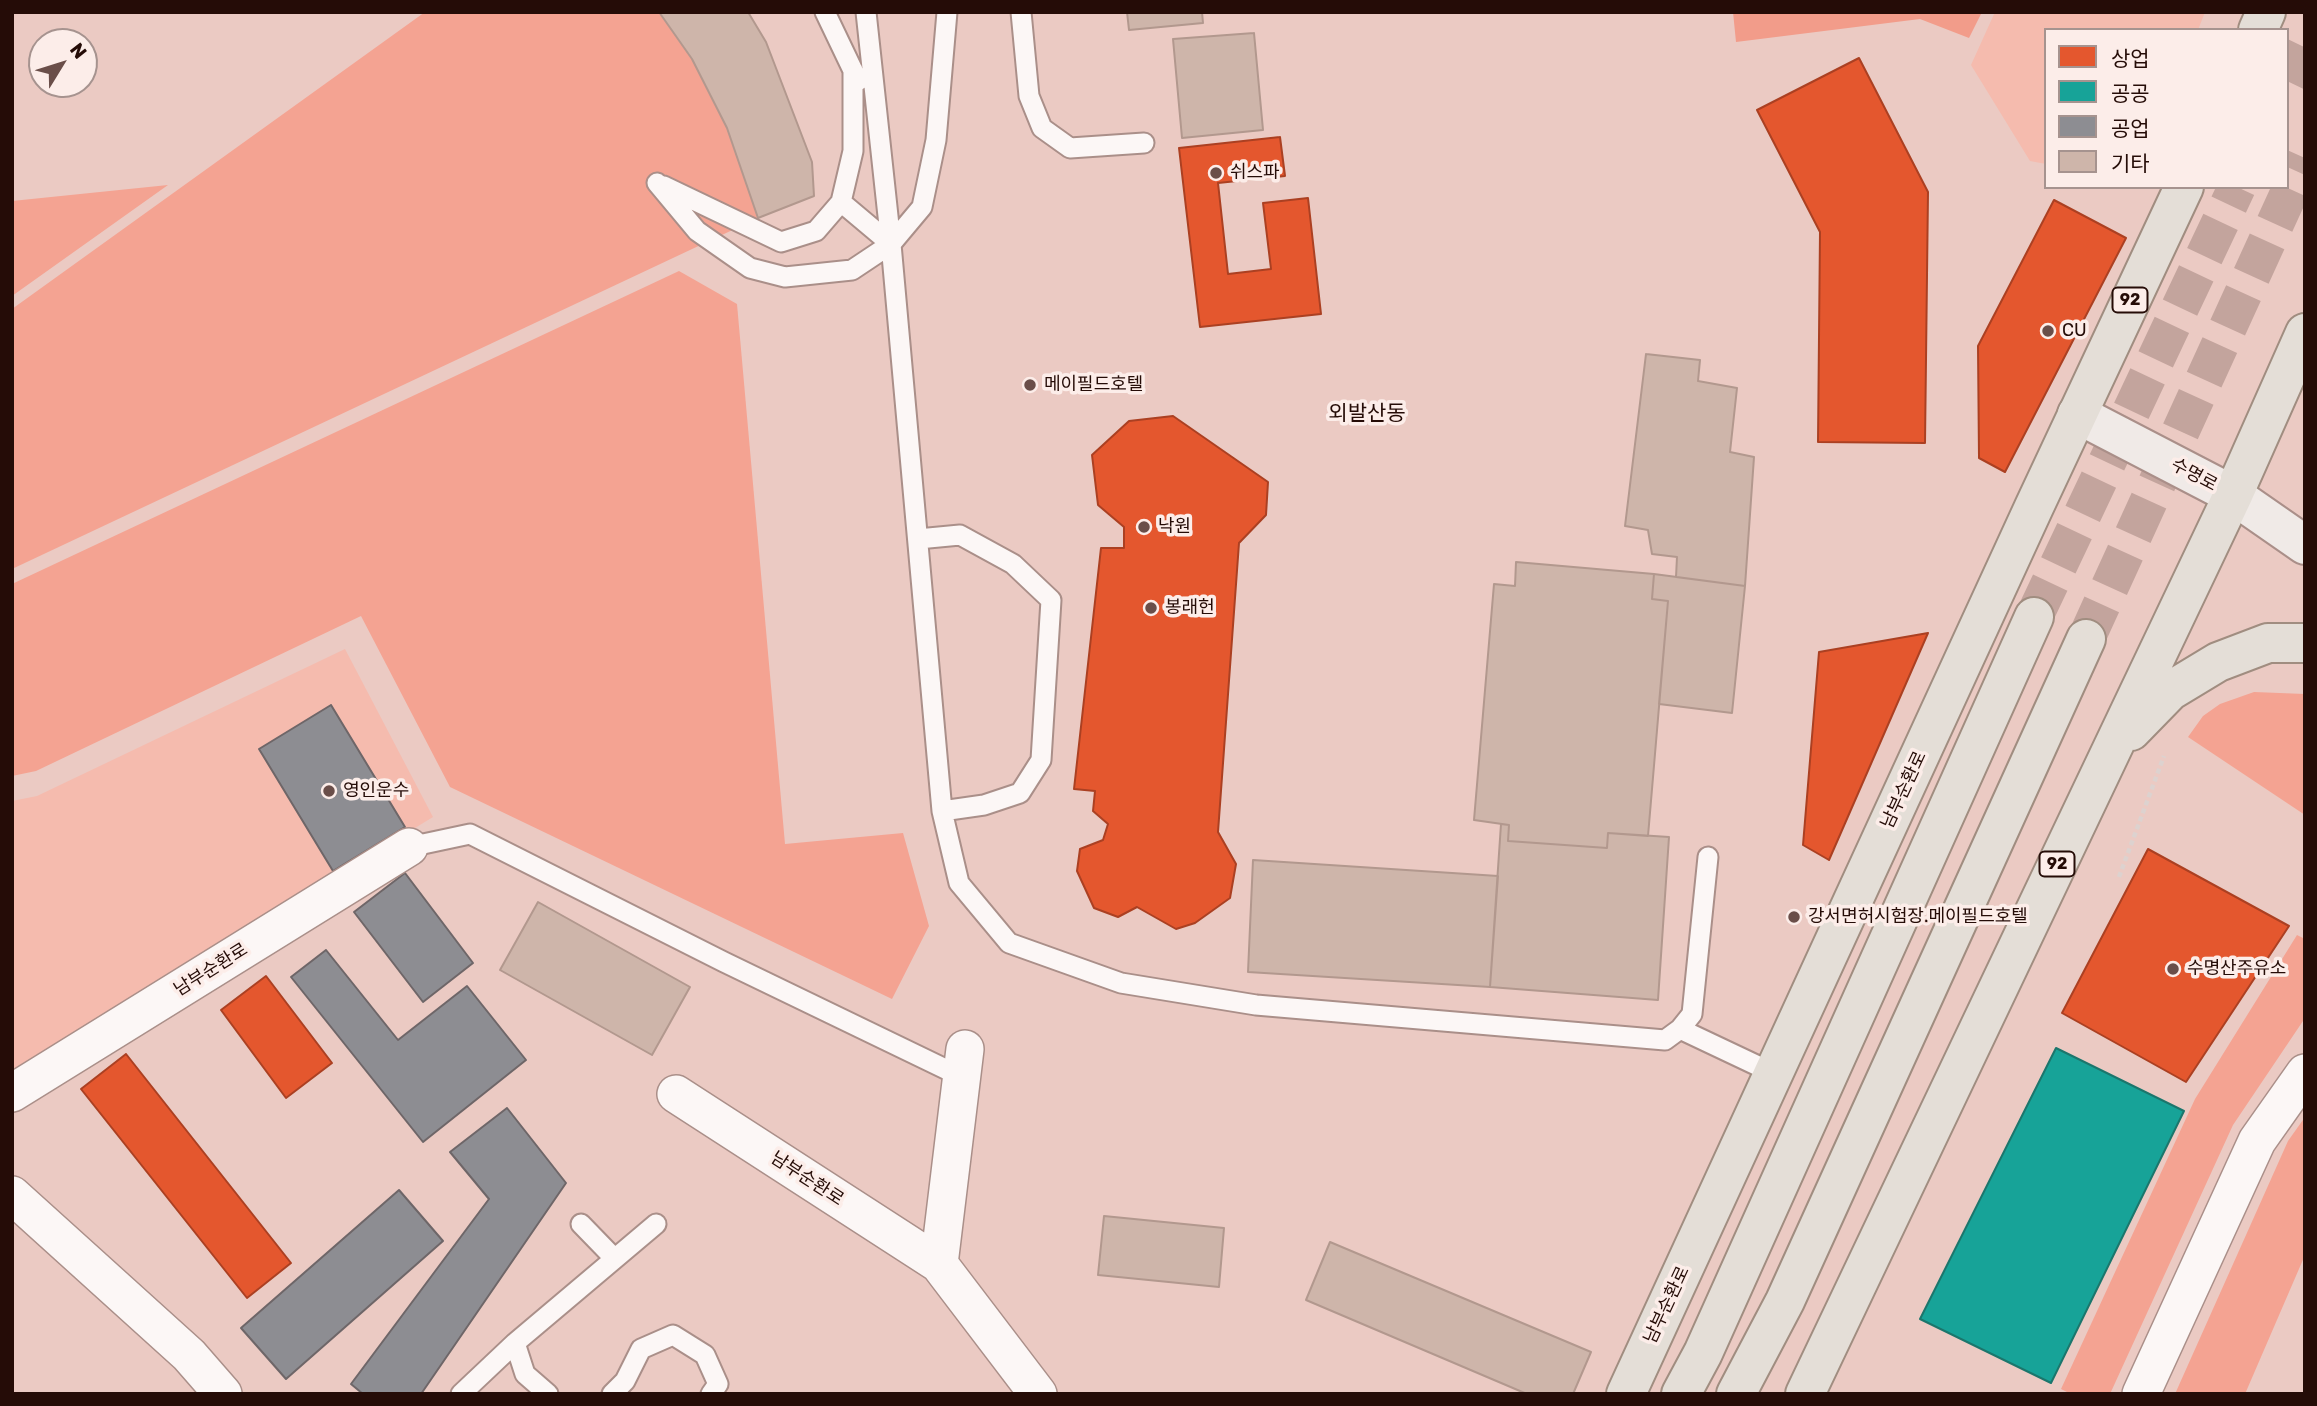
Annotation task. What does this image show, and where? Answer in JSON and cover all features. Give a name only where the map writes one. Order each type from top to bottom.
[{"type":"main road","points":[[2259,28],[2266,12]]},
{"type":"main road","name":"남부순환로","points":[[1626,1394],[2183,189]]},
{"type":"main road","name":"92","points":[[1805,1394],[2233,495],[2305,332]]},
{"type":"main road","name":"수명로","points":[[2077,414],[2233,495],[2305,545]]},
{"type":"main road","points":[[1681,1394],[1708,1340],[2034,617]]},
{"type":"main road","points":[[1736,1394],[1785,1301],[2086,639]]},
{"type":"main road","points":[[2110,753],[2170,691],[2218,662],[2267,643],[2305,643]]},
{"type":"street","name":"남부순환로","points":[[12,1093],[409,847]]},
{"type":"street","points":[[939,1264],[963,1063]]},
{"type":"street","points":[[2141,1394],[2257,1141],[2305,1073]]},
{"type":"street","name":"남부순환로","points":[[676,1094],[939,1264],[1038,1394]]},
{"type":"street","points":[[12,1195],[189,1354],[223,1394]]},
{"type":"lane","points":[[825,12],[879,124]]},
{"type":"lane","points":[[866,12],[891,244],[942,811],[959,883],[1009,943],[1121,983],[1256,1005],[1665,1041],[1680,1029],[1692,1014],[1708,857]]},
{"type":"lane","points":[[853,70],[853,151],[841,202],[816,232],[781,242],[657,183],[697,231],[750,268],[785,277],[852,270],[891,244],[922,206],[936,141],[947,12]]},
{"type":"lane","points":[[1021,12],[1029,96],[1042,128],[1070,148],[1144,143]]},
{"type":"lane","points":[[841,202],[891,244]]},
{"type":"lane","points":[[918,538],[960,535],[1013,564],[1051,600],[1041,760],[1020,793],[984,805],[942,811]]},
{"type":"lane","points":[[409,847],[470,834],[712,956],[963,1063]]},
{"type":"lane","points":[[1680,1029],[1773,1073]]},
{"type":"lane","points":[[581,1224],[614,1258]]},
{"type":"lane","points":[[461,1394],[515,1343],[656,1224]]},
{"type":"lane","points":[[612,1394],[625,1381],[641,1349],[673,1335],[705,1355],[717,1390]]},
{"type":"lane","points":[[515,1343],[525,1374],[548,1394]]},
{"type":"path","points":[[2119,877],[2165,754]]},
{"type":"shaded area","points":[[425,12],[659,12],[692,59],[727,128],[758,218],[12,569],[12,309]]},
{"type":"shaded area","points":[[1733,12],[1982,12],[1969,38],[1920,19],[1736,42]]},
{"type":"shaded area","points":[[1995,12],[2205,12],[2199,28],[2044,28],[2044,164],[2030,161],[1971,65]]},
{"type":"shaded area","points":[[168,185],[12,296],[12,201]]},
{"type":"shaded area","points":[[679,271],[737,304],[785,844],[903,833],[929,926],[892,999],[450,787],[361,616],[36,771],[12,776],[12,584]]},
{"type":"shaded area","name":"영인운수","points":[[345,649],[433,817],[12,1074],[12,801],[37,796]]},
{"type":"shaded area","points":[[2254,692],[2305,694],[2305,815],[2188,737],[2203,716],[2220,704]]},
{"type":"shaded area","points":[[2297,935],[2305,939],[2305,1018],[2233,1125],[2110,1394],[2071,1394],[2061,1389],[2195,1099]]},
{"type":"shaded area","points":[[2305,1117],[2305,1255],[2245,1394],[2175,1394],[2288,1141]]},
{"type":"building: 상업","points":[[1859,58],[1928,192],[1925,443],[1818,442],[1820,232],[1757,110]]},
{"type":"building: 상업","points":[[1280,137],[1285,176],[1218,183],[1228,274],[1271,269],[1263,203],[1308,198],[1321,314],[1200,327],[1179,148]]},
{"type":"building: 상업","points":[[2054,200],[2126,238],[2005,472],[1979,458],[1978,346]]},
{"type":"building: 상업","points":[[1173,416],[1268,482],[1266,515],[1239,543],[1218,832],[1236,864],[1230,898],[1195,923],[1176,929],[1137,907],[1118,917],[1094,908],[1077,871],[1080,849],[1103,840],[1108,824],[1093,811],[1095,791],[1074,789],[1101,548],[1124,548],[1124,527],[1098,505],[1092,455],[1129,421]]},
{"type":"building: 상업","points":[[1928,633],[1829,860],[1803,845],[1819,652]]},
{"type":"building: 상업","name":"수명산주유소","points":[[2148,849],[2289,926],[2186,1082],[2062,1013]]},
{"type":"building: 상업","points":[[266,976],[332,1063],[286,1098],[221,1010]]},
{"type":"building: 상업","points":[[126,1054],[291,1263],[247,1298],[81,1089]]},
{"type":"building: 공공","points":[[2056,1048],[2184,1111],[2051,1383],[1920,1319]]},
{"type":"building: 공업","points":[[331,705],[405,827],[333,871],[259,749]]},
{"type":"building: 공업","points":[[405,873],[473,963],[423,1002],[354,912]]},
{"type":"building: 공업","points":[[326,950],[398,1040],[467,986],[526,1060],[423,1142],[291,977]]},
{"type":"building: 공업","points":[[507,1108],[566,1183],[421,1394],[363,1394],[351,1384],[489,1199],[450,1152]]},
{"type":"building: 공업","points":[[399,1190],[443,1241],[286,1379],[241,1328]]},
{"type":"building: 기타","points":[[659,12],[748,12],[766,42],[812,162],[814,196],[758,218],[727,128],[692,59]]},
{"type":"building: 기타","points":[[1127,12],[1202,12],[1203,23],[1129,30]]},
{"type":"building: 기타","points":[[1254,33],[1263,130],[1182,138],[1173,39]]},
{"type":"building: 기타","points":[[1646,354],[1700,360],[1698,381],[1737,388],[1730,452],[1754,457],[1745,586],[1676,577],[1677,557],[1652,554],[1648,530],[1625,526]]},
{"type":"building: 기타","points":[[1516,562],[1654,574],[1652,599],[1668,601],[1648,836],[1608,833],[1607,848],[1508,841],[1509,825],[1474,820],[1494,584],[1515,586]]},
{"type":"building: 기타","points":[[1654,574],[1745,586],[1732,713],[1659,704],[1668,601],[1652,599]]},
{"type":"building: 기타","points":[[1501,824],[1509,825],[1508,841],[1607,848],[1608,833],[1669,837],[1658,1000],[1490,987]]},
{"type":"building: 기타","points":[[1253,860],[1498,876],[1490,987],[1248,972]]},
{"type":"building: 기타","points":[[538,902],[690,987],[652,1055],[500,970]]},
{"type":"building: 기타","points":[[1104,1216],[1224,1228],[1219,1287],[1098,1275]]},
{"type":"building: 기타","points":[[1330,1242],[1591,1352],[1573,1394],[1527,1394],[1306,1300]]},
{"type":"tunnel","points":[[2289,77],[2305,44]]},
{"type":"tunnel","points":[[2086,639],[2305,158]]},
{"type":"tunnel","points":[[2034,617],[2236,189]]},
{"type":"place","name":"쉬스파","points":[[1216,173]]},
{"type":"place","name":"CU","points":[[2048,331]]},
{"type":"place","name":"메이필드호텔","points":[[1030,385]]},
{"type":"place","name":"낙원","points":[[1144,527]]},
{"type":"place","name":"봉래헌","points":[[1151,608]]},
{"type":"place","name":"영인운수","points":[[329,791]]},
{"type":"place","name":"강서면허시험장.메이필드호텔","points":[[1794,917]]},
{"type":"place","name":"수명산주유소","points":[[2173,969]]},
{"type":"district","name":"외발산동","points":[[1367,414]]}]
